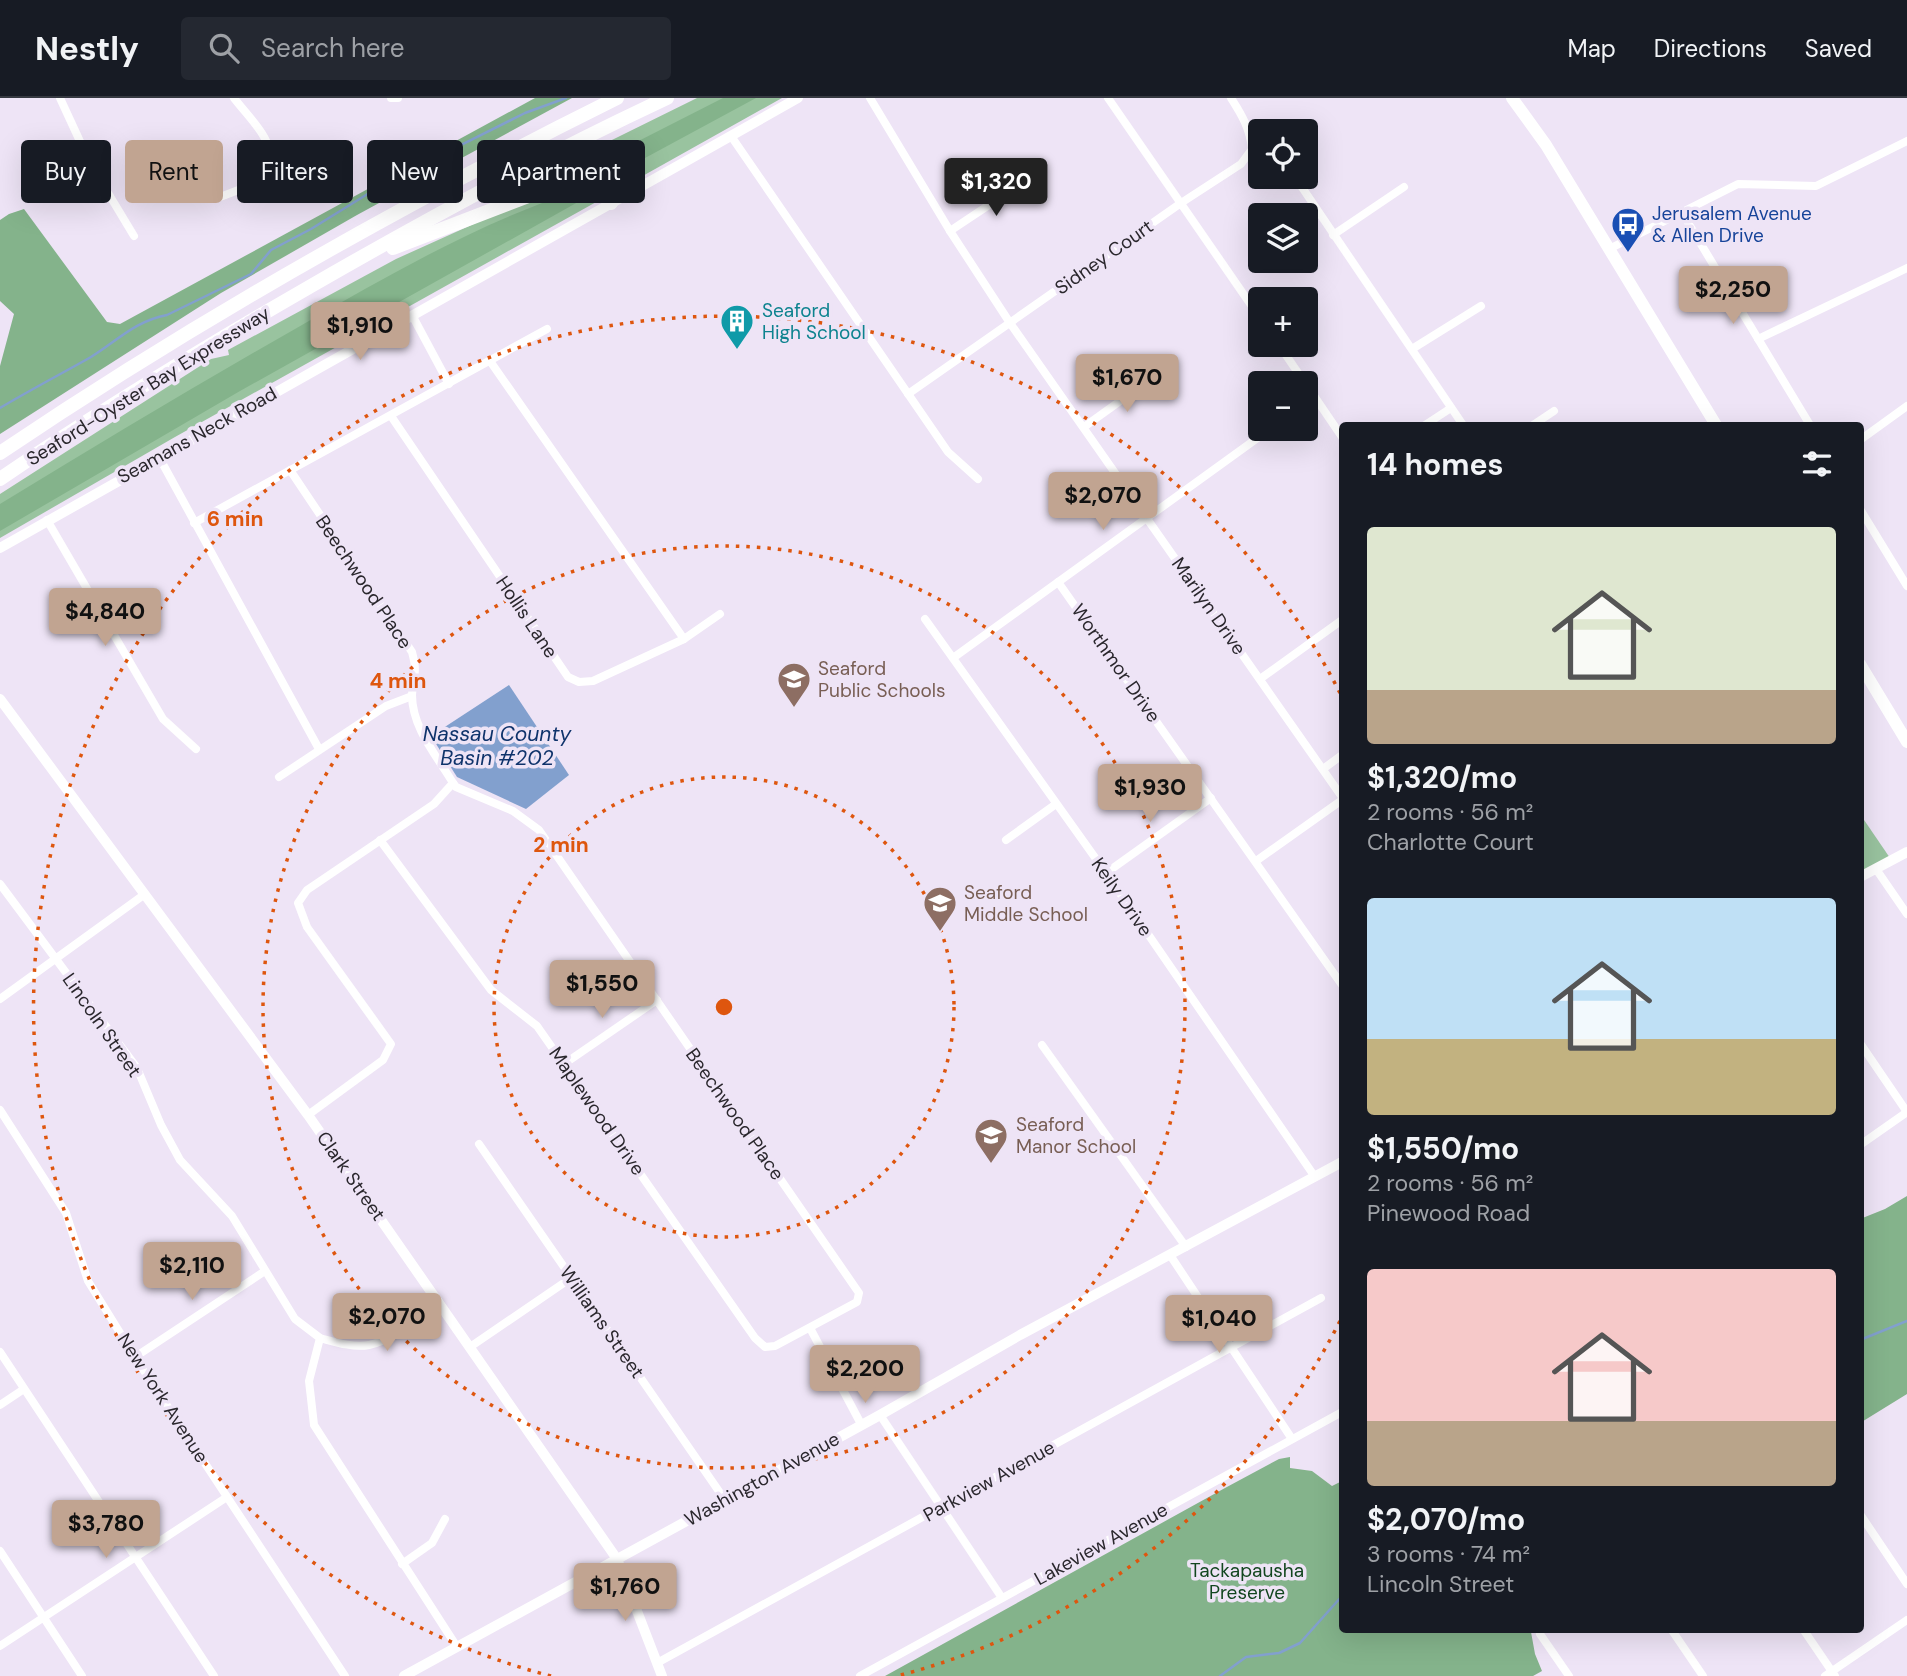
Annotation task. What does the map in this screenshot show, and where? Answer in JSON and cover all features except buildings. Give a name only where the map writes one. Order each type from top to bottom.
[{"type":"highway","name":"Seaford-Oyster Bay Expressway","points":[[0,453],[132,367],[310,261],[444,187],[617,98]]},
{"type":"highway","name":"Seaford-Oyster Bay Expressway","points":[[0,479],[144,386],[343,268],[499,182],[667,98]]},
{"type":"highway","points":[[343,268],[511,203]]},
{"type":"main road","points":[[1511,98],[1541,138]]},
{"type":"main road","points":[[1521,98],[1541,138],[1714,422]]},
{"type":"main road","points":[[1864,671],[1907,742]]},
{"type":"street","points":[[60,98],[90,163],[134,236]]},
{"type":"street","points":[[223,196],[242,189],[272,168],[273,153],[250,115],[233,98]]},
{"type":"street","name":"Seamans Neck Road","points":[[645,184],[798,98]]},
{"type":"street","name":"Marilyn Drive","points":[[870,98],[950,231],[1010,323],[1339,794]]},
{"type":"street","points":[[1108,98],[1248,301]]},
{"type":"street","name":"Sidney Court","points":[[1231,98],[1243,115],[1248,129]]},
{"type":"street","points":[[732,136],[948,452],[978,479]]},
{"type":"street","points":[[1609,249],[1738,184],[1816,186],[1907,141]]},
{"type":"street","name":"Sidney Court","points":[[908,394],[1248,157]]},
{"type":"street","points":[[950,231],[1026,181]]},
{"type":"street","points":[[1334,235],[1404,187]]},
{"type":"street","points":[[1303,189],[1461,422]]},
{"type":"street","name":"Seamans Neck Road","points":[[0,548],[611,203]]},
{"type":"street","points":[[1681,211],[1808,422]]},
{"type":"street","points":[[1758,338],[1907,268]]},
{"type":"street","points":[[1412,349],[1481,306]]},
{"type":"street","points":[[412,315],[449,384]]},
{"type":"street","points":[[194,523],[547,329]]},
{"type":"street","points":[[490,361],[684,639]]},
{"type":"street","points":[[1084,427],[1152,378]]},
{"type":"street","points":[[1318,403],[1339,433]]},
{"type":"street","points":[[1864,437],[1907,406]]},
{"type":"street","points":[[1430,422],[1451,408]]},
{"type":"street","points":[[1538,422],[1554,411]]},
{"type":"street","name":"Hollis Lane","points":[[391,416],[568,677],[579,682],[593,681],[684,639],[720,614]]},
{"type":"street","points":[[953,658],[1253,441]]},
{"type":"street","points":[[159,457],[318,749]]},
{"type":"street","name":"Beechwood Place","points":[[290,470],[412,652],[417,671],[412,696],[417,724],[453,783],[456,787],[513,811],[538,830],[859,1293],[857,1302],[810,1328]]},
{"type":"street","points":[[1864,515],[1907,586]]},
{"type":"street","points":[[47,520],[163,719],[196,749]]},
{"type":"street","name":"Worthmor Drive","points":[[1058,582],[1339,981]]},
{"type":"street","name":"Keily Drive","points":[[925,619],[1315,1177]]},
{"type":"street","points":[[1260,679],[1339,622]]},
{"type":"street","points":[[279,776],[386,706],[412,696]]},
{"type":"street","name":"Clark Street","points":[[0,699],[308,1115],[617,1559],[662,1676]]},
{"type":"street","points":[[1323,769],[1339,757]]},
{"type":"street","points":[[308,1115],[383,1060],[391,1044],[307,927],[298,903],[307,890],[434,804],[453,783]]},
{"type":"street","points":[[1105,873],[1211,799]]},
{"type":"street","points":[[1256,861],[1339,801]]},
{"type":"street","points":[[1006,840],[1056,804]]},
{"type":"street","name":"Maplewood Drive","points":[[380,840],[491,990],[537,1026],[755,1338],[765,1348],[780,1344],[810,1328]]},
{"type":"street","points":[[1864,875],[1907,852]]},
{"type":"street","points":[[1876,869],[1907,914]]},
{"type":"street","name":"Lincoln Street","points":[[0,884],[136,1068],[180,1160],[232,1216],[295,1319],[320,1338],[346,1345],[368,1345],[399,1332],[439,1302]]},
{"type":"street","points":[[0,999],[145,894]]},
{"type":"street","points":[[564,1064],[657,1000]]},
{"type":"street","points":[[1042,1045],[1186,1247]]},
{"type":"street","points":[[1864,1049],[1907,1112],[1864,1142]]},
{"type":"street","name":"New York Avenue","points":[[0,1110],[66,1213],[88,1281],[345,1676]]},
{"type":"street","name":"Williams Street","points":[[479,1144],[725,1500]]},
{"type":"street","name":"Washington Avenue","points":[[404,1676],[880,1415],[1020,1335],[1339,1164]]},
{"type":"street","points":[[1170,1255],[1292,1440]]},
{"type":"street","points":[[135,1357],[265,1271]]},
{"type":"street","points":[[470,1348],[571,1278]]},
{"type":"street","name":"Parkview Avenue","points":[[657,1663],[1321,1298]]},
{"type":"street","points":[[810,1328],[861,1424]]},
{"type":"street","points":[[320,1338],[309,1381],[314,1425],[457,1647]]},
{"type":"street","points":[[0,1352],[214,1676]]},
{"type":"street","points":[[0,1405],[24,1389]]},
{"type":"street","name":"Lakeview Avenue","points":[[860,1676],[1339,1414]]},
{"type":"street","points":[[880,1415],[1002,1598]]},
{"type":"street","points":[[0,1646],[227,1497]]},
{"type":"street","points":[[402,1564],[432,1543],[445,1519]]},
{"type":"street","points":[[1864,1520],[1907,1584]]},
{"type":"street","points":[[0,1551],[82,1676]]},
{"type":"street","points":[[1805,1633],[1830,1674],[1907,1620]]},
{"type":"street","points":[[1674,1633],[1703,1676]]},
{"type":"street","points":[[1540,1634],[1569,1676]]},
{"type":"green space","points":[[535,98],[572,98],[495,140],[477,140],[477,150],[463,157],[463,140],[458,140]]},
{"type":"green space","points":[[697,98],[782,98],[645,175],[645,140],[612,140]]},
{"type":"green space","points":[[723,98],[756,98],[645,158],[645,140],[640,140]]},
{"type":"green space","points":[[367,189],[367,203],[379,203],[221,293],[0,434],[0,366],[14,314],[0,301],[0,220],[24,209],[107,322],[120,324],[342,203],[353,203],[353,197]]},
{"type":"green space","points":[[526,203],[594,203],[0,538],[0,494],[211,359],[229,355],[228,350],[396,259]]},
{"type":"green space","points":[[576,203],[240,391],[0,531],[0,504],[188,391],[368,288],[468,235],[537,205]]},
{"type":"green space","points":[[1864,820],[1890,858],[1864,872]]},
{"type":"green space","points":[[1907,1196],[1907,1394],[1864,1421],[1864,1217]]},
{"type":"green space","name":"Tackapausha Preserve","points":[[1290,1457],[1290,1468],[1312,1471],[1332,1486],[1339,1482],[1339,1633],[1531,1633],[1542,1671],[1533,1676],[885,1676],[1225,1488],[1279,1459]]},
{"type":"water","name":"Nassau County Basin #202","points":[[509,685],[569,775],[526,809],[457,777],[431,736]]},
{"type":"waterway","points":[[0,408],[91,357],[145,322],[167,315],[251,274],[271,250],[311,229],[387,182],[525,113],[566,98]]},
{"type":"waterway","points":[[1864,1338],[1907,1321]]},
{"type":"waterway","points":[[1220,1676],[1246,1657],[1279,1653],[1300,1643],[1339,1599]]},
{"type":"place","name":"Jerusalem Avenue & Allen Drive","points":[[1628,254]]},
{"type":"place","name":"Seaford High School","points":[[737,351]]},
{"type":"place","name":"Seaford Public Schools","points":[[794,709]]},
{"type":"place","name":"Seaford Middle School","points":[[940,933]]},
{"type":"place","name":"Seaford Manor School","points":[[991,1165]]}]
